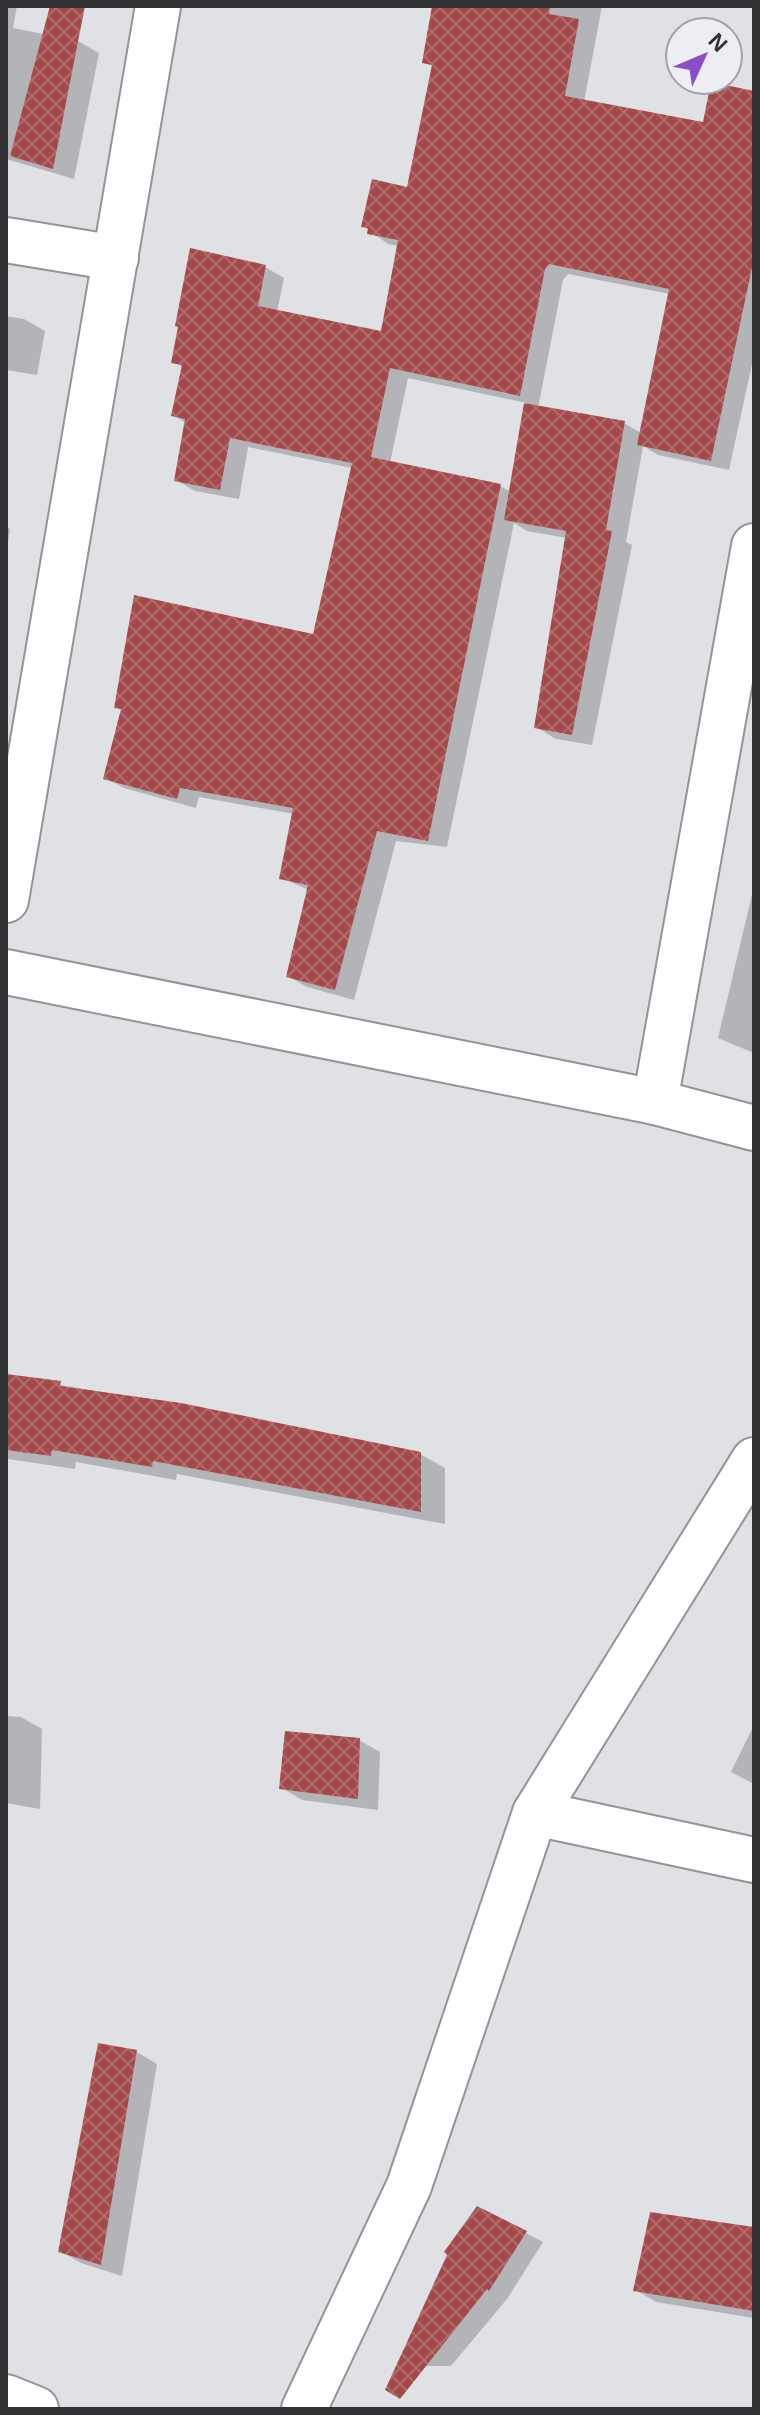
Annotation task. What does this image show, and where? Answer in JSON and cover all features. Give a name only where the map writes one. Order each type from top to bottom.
[{"type":"street","points":[[6,900],[158,6]]},
{"type":"street","points":[[6,240],[116,258]]},
{"type":"street","points":[[655,1102],[754,546]]},
{"type":"street","points":[[6,972],[655,1102],[754,1128]]},
{"type":"street","points":[[304,2409],[409,2186],[535,1813],[754,1460]]},
{"type":"street","points":[[535,1813],[754,1860]]},
{"type":"street","points":[[6,2397],[36,2409]]},
{"type":"building","points":[[50,6],[85,6],[53,169],[10,156]]},
{"type":"building","points":[[432,6],[550,6],[549,14],[579,19],[565,96],[703,122],[708,96],[744,96],[744,89],[754,91],[754,258],[711,461],[637,445],[669,289],[549,264],[545,269],[520,396],[390,368],[371,457],[501,484],[428,841],[377,831],[335,990],[286,977],[308,885],[279,879],[293,808],[180,788],[177,799],[103,779],[121,709],[114,708],[134,595],[313,634],[352,463],[230,438],[220,490],[174,481],[185,419],[171,416],[182,365],[171,363],[190,248],[266,265],[258,306],[381,331],[398,240],[367,234],[368,228],[361,227],[372,179],[407,187],[432,65],[422,63]]},
{"type":"building","points":[[524,403],[625,421],[606,530],[612,531],[572,735],[534,728],[566,531],[504,520]]},
{"type":"building","points":[[6,1374],[61,1381],[60,1386],[181,1403],[421,1452],[421,1512],[153,1461],[152,1467],[52,1450],[51,1456],[6,1450]]},
{"type":"building","points":[[285,1731],[360,1738],[358,1799],[279,1789]]},
{"type":"building","points":[[98,2043],[137,2050],[101,2265],[58,2252]]},
{"type":"building","points":[[477,2206],[527,2231],[489,2291],[487,2289],[400,2399],[385,2390],[447,2255],[444,2252]]},
{"type":"building","points":[[650,2212],[754,2227],[754,2311],[633,2291]]}]
